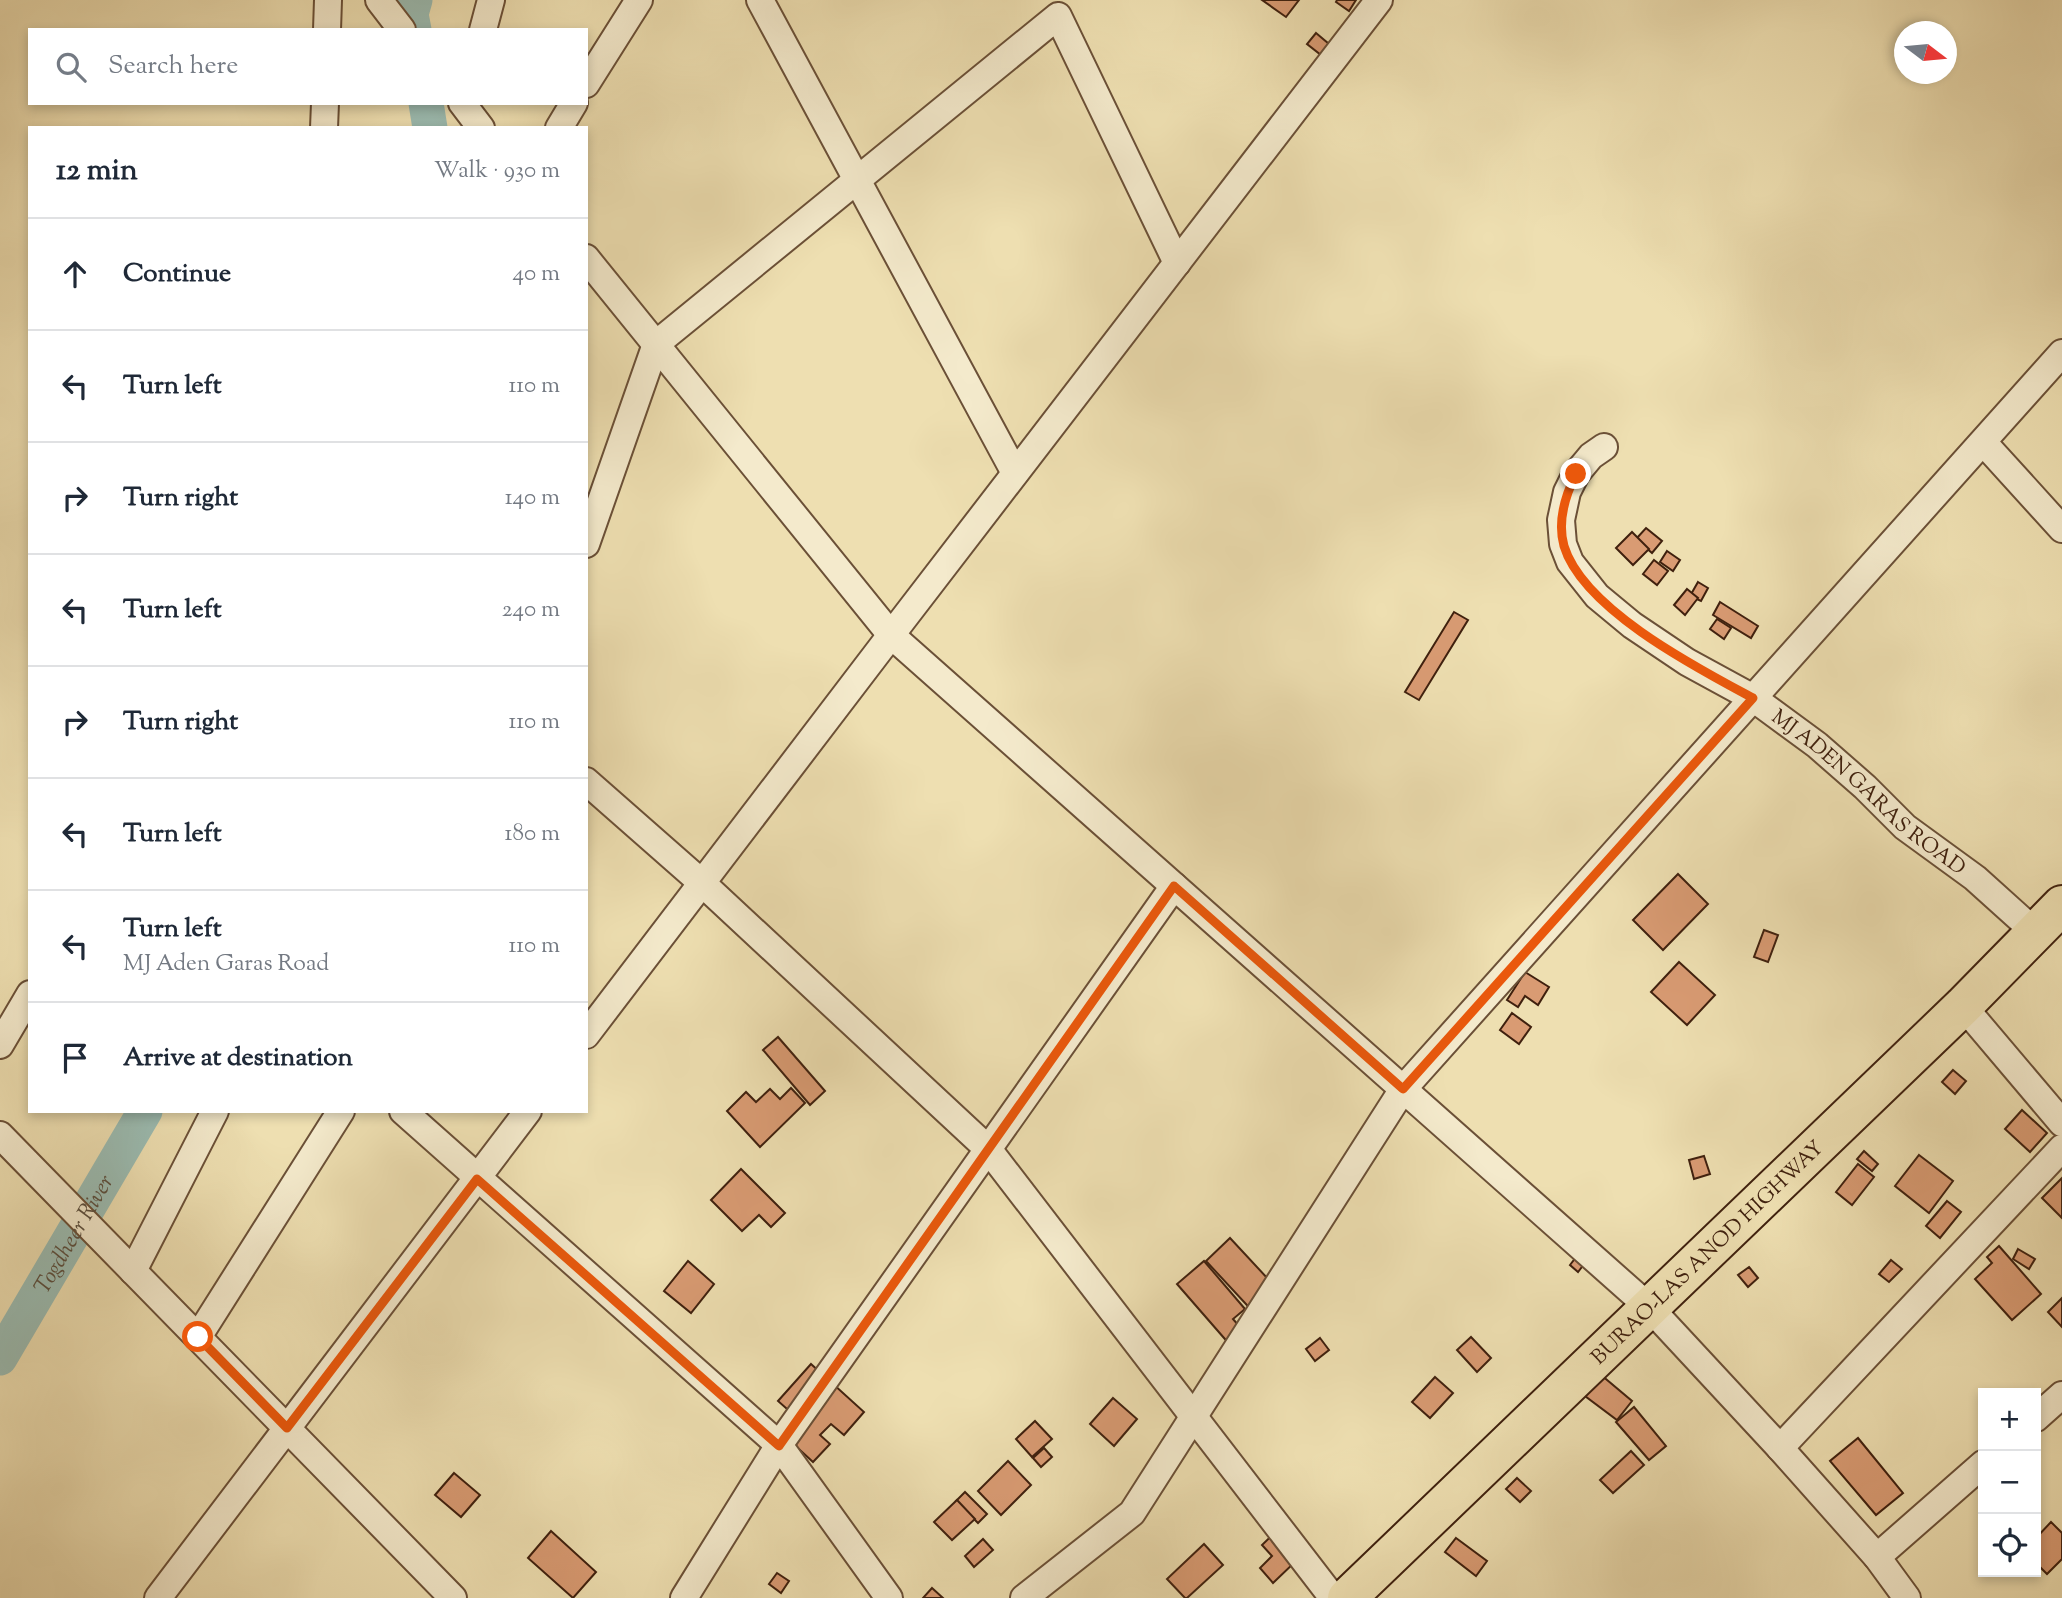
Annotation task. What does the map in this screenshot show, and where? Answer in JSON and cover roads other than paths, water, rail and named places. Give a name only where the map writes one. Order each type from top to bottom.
[{"type":"highway","name":"BURAO-LAS ANOD HIGHWAY","points":[[1348,1598],[1963,1006],[2062,905]]},
{"type":"street","points":[[327,28],[328,0]]},
{"type":"street","points":[[379,0],[400,28]]},
{"type":"street","points":[[484,28],[491,0]]},
{"type":"street","points":[[588,81],[639,0]]},
{"type":"street","points":[[760,0],[1015,473]]},
{"type":"street","points":[[588,1032],[1379,0]]},
{"type":"street","points":[[588,538],[656,344],[1059,16],[1177,263]]},
{"type":"street","points":[[324,126],[325,105]]},
{"type":"street","points":[[464,105],[479,126]]},
{"type":"street","points":[[560,126],[573,105]]},
{"type":"street","points":[[588,260],[891,635],[1650,1308],[1780,1448],[1877,1558],[1907,1598]]},
{"type":"street","points":[[1024,1598],[1132,1513],[1403,1089],[2062,353]]},
{"type":"street","points":[[1983,442],[2062,529]]},
{"type":"street","name":"MJ ADEN GARAS ROAD","points":[[1604,447],[1591,456],[1576,474],[1567,492],[1561,520],[1563,544],[1570,562],[1597,596],[1632,625],[1687,662],[1753,698],[1817,745],[1905,827],[1975,878],[2035,932]]},
{"type":"street","points":[[588,782],[702,883],[988,1149],[1333,1598]]},
{"type":"street","points":[[684,1598],[779,1446],[1174,886]]},
{"type":"street","points":[[0,1045],[28,997]]},
{"type":"street","points":[[1963,1006],[2062,1123]]},
{"type":"street","points":[[133,1270],[214,1113]]},
{"type":"street","points":[[198,1337],[340,1113]]},
{"type":"street","points":[[405,1113],[779,1446],[889,1598]]},
{"type":"street","points":[[158,1598],[526,1113]]},
{"type":"street","points":[[0,1135],[453,1598]]},
{"type":"street","points":[[1780,1448],[2062,1147]]},
{"type":"street","points":[[2041,1414],[2062,1395]]},
{"type":"street","points":[[1877,1558],[1978,1468]]},
{"type":"waterway","name":"Togdheer River","points":[[414,28],[411,14],[415,0]]},
{"type":"waterway","name":"Togdheer River","points":[[426,105],[430,126]]},
{"type":"waterway","name":"Togdheer River","points":[[0,1358],[144,1113]]}]
